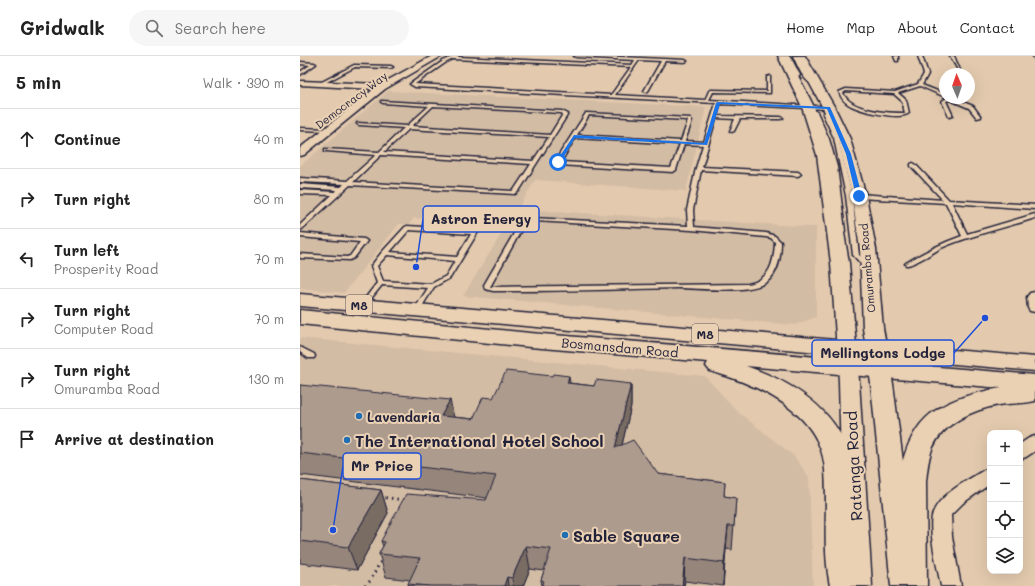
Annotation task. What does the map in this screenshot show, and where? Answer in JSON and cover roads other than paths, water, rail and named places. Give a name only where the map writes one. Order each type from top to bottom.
[{"type":"main road","points":[[783,56],[811,107],[824,155],[840,263],[847,357]]},
{"type":"main road","name":"Omuramba Road","points":[[800,56],[829,109],[849,154],[859,196],[868,249],[873,328],[878,360]]},
{"type":"main road","name":"Bosmansdam Road","points":[[300,300],[418,310],[878,360],[1035,383]]},
{"type":"main road","name":"Bosmansdam Road","points":[[300,318],[628,348],[847,357]]},
{"type":"main road","points":[[628,348],[711,364],[748,374],[785,393],[804,406],[817,420],[832,441],[839,468],[841,560],[846,586]]},
{"type":"main road","name":"Ratanga Road","points":[[847,357],[858,586]]},
{"type":"main road","points":[[878,360],[905,586]]},
{"type":"main road","name":"Bosmansdam Road","points":[[878,360],[1035,364]]},
{"type":"main road","points":[[911,586],[911,482],[916,456],[923,441],[939,420],[954,410],[981,400],[1001,395],[1035,394]]},
{"type":"street","name":"Democracy Way","points":[[300,153],[382,87],[438,56]]},
{"type":"street","points":[[300,83],[382,87]]},
{"type":"street","points":[[1035,296],[1035,308]]},
{"type":"street","points":[[1023,451],[1035,442]]},
{"type":"street","points":[[951,586],[941,526],[941,514],[949,505],[987,477]]},
{"type":"lane","points":[[576,56],[685,61]]},
{"type":"lane","points":[[788,56],[811,107]]},
{"type":"lane","points":[[795,56],[808,80],[815,84]]},
{"type":"lane","points":[[895,93],[904,100],[906,114],[859,109],[844,98],[841,92],[846,90],[895,93],[920,84],[926,74],[920,56]]},
{"type":"lane","points":[[952,56],[958,68]]},
{"type":"lane","points":[[634,66],[455,57],[444,62],[412,84],[415,86],[829,109]]},
{"type":"lane","points":[[612,97],[638,59]]},
{"type":"lane","points":[[646,91],[664,60]]},
{"type":"lane","points":[[300,63],[314,64],[300,74]]},
{"type":"lane","points":[[320,84],[354,66],[391,67]]},
{"type":"lane","points":[[706,102],[713,91],[770,92],[769,77]]},
{"type":"lane","points":[[920,84],[939,93]]},
{"type":"lane","points":[[753,104],[756,92]]},
{"type":"lane","points":[[300,180],[508,193],[516,191],[566,114],[564,112],[383,102]]},
{"type":"lane","points":[[691,228],[690,210],[699,168],[718,103]]},
{"type":"lane","points":[[945,104],[951,116]]},
{"type":"lane","points":[[966,104],[972,106],[979,117]]},
{"type":"lane","points":[[300,228],[432,105]]},
{"type":"lane","points":[[829,109],[825,114],[836,138],[849,196],[856,254],[869,269]]},
{"type":"lane","points":[[588,114],[688,119],[690,121],[675,168],[672,170],[558,162],[574,136],[588,114]]},
{"type":"lane","points":[[714,117],[781,118]]},
{"type":"lane","points":[[732,131],[738,118]]},
{"type":"lane","points":[[359,124],[551,136]]},
{"type":"lane","points":[[300,129],[328,130]]},
{"type":"lane","points":[[574,136],[706,144]]},
{"type":"lane","points":[[327,150],[534,163]]},
{"type":"lane","points":[[914,165],[948,202],[965,236]]},
{"type":"lane","points":[[699,168],[798,174]]},
{"type":"lane","points":[[300,186],[342,189]]},
{"type":"lane","points":[[300,192],[337,194]]},
{"type":"lane","points":[[859,196],[1035,207]]},
{"type":"lane","points":[[908,264],[930,251],[965,236],[1035,216]]},
{"type":"lane","points":[[539,218],[691,228],[766,235],[773,237],[778,242],[778,245],[775,263],[769,276],[764,282],[736,287],[697,286],[615,289],[493,290],[487,288],[487,285],[522,224],[527,220],[539,218]]},
{"type":"lane","points":[[380,283],[374,268],[384,253],[404,229],[409,227],[474,232],[475,233],[460,259],[448,277],[432,286],[418,310]]},
{"type":"lane","points":[[300,235],[364,241],[352,257],[348,259],[300,256]]},
{"type":"lane","points":[[384,253],[460,259]]},
{"type":"lane","points":[[380,283],[432,286]]},
{"type":"lane","points":[[362,305],[380,283]]},
{"type":"lane","points":[[300,349],[311,356]]},
{"type":"place","name":"Astron Energy","points":[[416,267]]},
{"type":"place","name":"Mellingtons Lodge","points":[[985,318]]},
{"type":"place","name":"Lavendaria","points":[[359,416]]},
{"type":"place","name":"The International Hotel School","points":[[347,440]]},
{"type":"place","name":"Mr Price","points":[[333,530]]},
{"type":"place","name":"Sable Square","points":[[565,535]]}]
